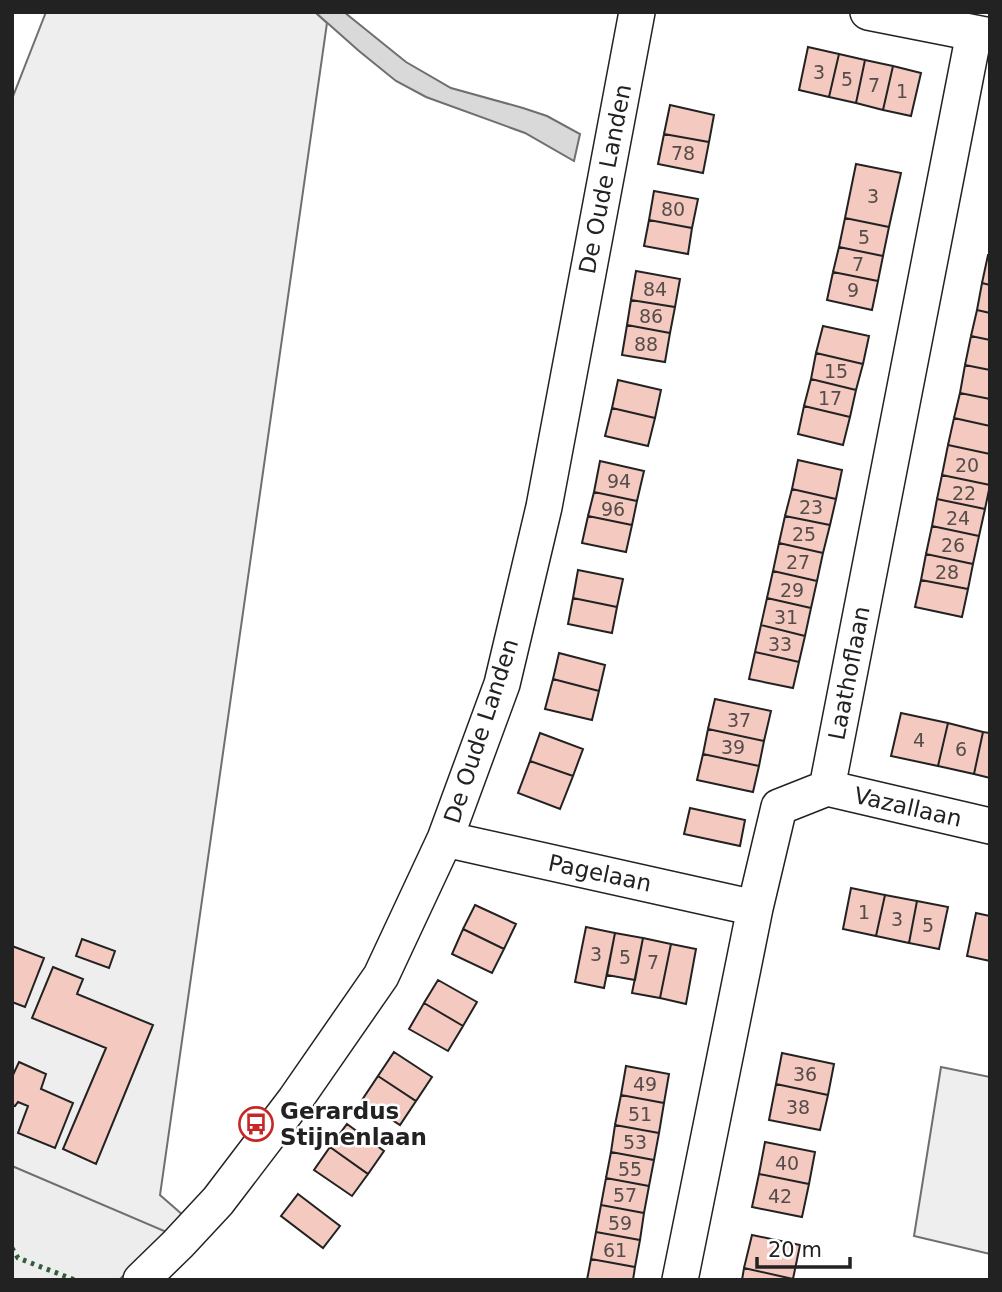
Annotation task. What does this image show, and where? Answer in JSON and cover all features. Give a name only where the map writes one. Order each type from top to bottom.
[{"type":"street","name":"De Oude Landen","points":[[141,1280],[226,1191],[295,1100],[381,976],[445,839],[502,684],[544,507],[636,12]]},
{"type":"street","points":[[868,12],[982,35]]},
{"type":"street","name":"Laathoflaan","points":[[827,789],[982,35]]},
{"type":"street","points":[[680,1280],[755,908],[779,807],[827,789]]},
{"type":"street","name":"Vazallaan","points":[[827,789],[990,826]]},
{"type":"street","name":"Pagelaan","points":[[445,839],[755,908]]},
{"type":"shaded area","points":[[46,12],[315,12],[327,23],[160,1195],[184,1216],[119,1280],[12,1280],[12,99]]},
{"type":"shaded area","points":[[315,12],[344,12],[406,62],[451,88],[547,116],[580,134],[574,161],[525,133],[426,97],[396,81]]},
{"type":"shaded area","points":[[941,1067],[990,1077],[990,1254],[914,1236]]},
{"type":"shaded area","points":[[12,1166],[169,1233],[119,1280],[12,1280]]},
{"type":"building","points":[[808,47],[839,54],[829,97],[799,90]]},
{"type":"building","points":[[839,54],[865,60],[856,103],[829,97]]},
{"type":"building","points":[[865,60],[893,66],[883,110],[856,103]]},
{"type":"building","points":[[893,66],[921,73],[911,116],[883,110]]},
{"type":"building","points":[[670,105],[714,115],[709,142],[664,134]]},
{"type":"building","points":[[664,134],[709,142],[703,173],[658,164]]},
{"type":"building","points":[[856,164],[901,173],[889,227],[845,218]]},
{"type":"building","points":[[654,191],[698,199],[692,228],[649,220]]},
{"type":"building","points":[[845,218],[889,227],[883,256],[839,247]]},
{"type":"building","points":[[649,220],[692,228],[688,254],[644,246]]},
{"type":"building","points":[[839,247],[883,256],[878,281],[833,272]]},
{"type":"building","points":[[990,255],[990,285],[982,283]]},
{"type":"building","points":[[636,271],[680,279],[675,307],[631,300]]},
{"type":"building","points":[[833,272],[878,281],[872,310],[827,300]]},
{"type":"building","points":[[982,283],[990,285],[990,313],[977,310]]},
{"type":"building","points":[[631,300],[675,307],[670,333],[627,325]]},
{"type":"building","points":[[977,310],[990,313],[990,340],[971,336]]},
{"type":"building","points":[[627,325],[670,333],[665,362],[622,355]]},
{"type":"building","points":[[823,326],[869,336],[863,364],[816,353]]},
{"type":"building","points":[[971,336],[990,340],[990,370],[965,365]]},
{"type":"building","points":[[816,353],[863,364],[856,390],[811,379]]},
{"type":"building","points":[[965,365],[990,370],[990,399],[960,393]]},
{"type":"building","points":[[811,379],[856,390],[850,417],[804,406]]},
{"type":"building","points":[[618,380],[661,390],[655,418],[612,408]]},
{"type":"building","points":[[960,393],[990,399],[990,426],[954,418]]},
{"type":"building","points":[[804,406],[850,417],[843,445],[798,434]]},
{"type":"building","points":[[612,408],[655,418],[648,446],[605,436]]},
{"type":"building","points":[[954,418],[990,426],[990,454],[948,445]]},
{"type":"building","points":[[948,445],[990,454],[990,485],[942,475]]},
{"type":"building","points":[[798,460],[842,470],[836,499],[792,489]]},
{"type":"building","points":[[600,461],[644,471],[637,501],[594,492]]},
{"type":"building","points":[[942,475],[990,485],[985,509],[937,499]]},
{"type":"building","points":[[792,489],[836,499],[830,525],[785,516]]},
{"type":"building","points":[[594,492],[637,501],[632,525],[588,516]]},
{"type":"building","points":[[937,499],[985,509],[979,536],[932,526]]},
{"type":"building","points":[[588,516],[632,525],[626,552],[582,543]]},
{"type":"building","points":[[785,516],[830,525],[823,553],[779,543]]},
{"type":"building","points":[[932,526],[979,536],[973,564],[926,554]]},
{"type":"building","points":[[779,543],[823,553],[817,581],[773,571]]},
{"type":"building","points":[[926,554],[973,564],[968,589],[921,580]]},
{"type":"building","points":[[578,570],[623,579],[617,607],[573,598]]},
{"type":"building","points":[[773,571],[817,581],[811,608],[767,598]]},
{"type":"building","points":[[921,580],[968,589],[962,617],[915,607]]},
{"type":"building","points":[[573,598],[617,607],[612,633],[568,624]]},
{"type":"building","points":[[767,598],[811,608],[805,636],[761,625]]},
{"type":"building","points":[[761,625],[805,636],[799,662],[755,652]]},
{"type":"building","points":[[755,652],[799,662],[793,688],[749,679]]},
{"type":"building","points":[[559,653],[605,665],[599,691],[553,679]]},
{"type":"building","points":[[553,679],[599,691],[592,720],[545,709]]},
{"type":"building","points":[[715,699],[771,711],[764,741],[708,729]]},
{"type":"building","points":[[901,713],[948,723],[938,766],[891,756]]},
{"type":"building","points":[[948,723],[983,732],[974,774],[938,766]]},
{"type":"building","points":[[708,729],[764,741],[759,766],[703,754]]},
{"type":"building","points":[[983,732],[990,733],[990,778],[974,774]]},
{"type":"building","points":[[540,733],[583,749],[573,776],[530,761]]},
{"type":"building","points":[[703,754],[759,766],[753,792],[697,780]]},
{"type":"building","points":[[530,761],[573,776],[560,809],[518,793]]},
{"type":"building","points":[[690,808],[745,820],[740,846],[684,834]]},
{"type":"building","points":[[851,888],[885,895],[876,936],[843,929]]},
{"type":"building","points":[[885,895],[917,901],[909,943],[876,936]]},
{"type":"building","points":[[917,901],[948,907],[939,949],[909,943]]},
{"type":"building","points":[[475,905],[516,924],[504,949],[463,929]]},
{"type":"building","points":[[976,913],[990,916],[990,961],[967,956]]},
{"type":"building","points":[[586,927],[615,933],[604,988],[575,982]]},
{"type":"building","points":[[463,929],[504,949],[492,973],[452,954]]},
{"type":"building","points":[[615,933],[643,938],[635,980],[607,975]]},
{"type":"building","points":[[643,938],[671,944],[660,998],[632,993]]},
{"type":"building","points":[[82,939],[115,951],[109,968],[76,956]]},
{"type":"building","points":[[671,944],[696,949],[686,1004],[660,998]]},
{"type":"building","points":[[12,946],[44,958],[25,1007],[12,1002]]},
{"type":"building","points":[[53,967],[83,979],[77,994],[153,1025],[96,1164],[63,1149],[106,1048],[32,1018]]},
{"type":"building","points":[[438,980],[477,1002],[463,1026],[424,1003]]},
{"type":"building","points":[[424,1003],[463,1026],[448,1051],[409,1029]]},
{"type":"building","points":[[394,1052],[432,1077],[416,1101],[378,1076]]},
{"type":"building","points":[[782,1053],[834,1064],[828,1095],[776,1084]]},
{"type":"building","points":[[19,1062],[46,1074],[41,1089],[73,1103],[55,1148],[18,1133],[28,1106],[18,1102],[15,1106],[12,1105],[12,1077]]},
{"type":"building","points":[[626,1066],[669,1074],[664,1103],[621,1095]]},
{"type":"building","points":[[378,1076],[416,1101],[400,1125],[362,1100]]},
{"type":"building","points":[[776,1084],[828,1095],[820,1130],[769,1120]]},
{"type":"building","points":[[621,1095],[664,1103],[659,1133],[615,1125]]},
{"type":"building","points":[[347,1124],[384,1151],[368,1174],[330,1147]]},
{"type":"building","points":[[615,1125],[659,1133],[654,1160],[611,1152]]},
{"type":"building","points":[[765,1142],[815,1152],[809,1184],[759,1174]]},
{"type":"building","points":[[330,1147],[368,1174],[352,1196],[314,1170]]},
{"type":"building","points":[[611,1152],[654,1160],[649,1186],[606,1178]]},
{"type":"building","points":[[759,1174],[809,1184],[802,1217],[752,1207]]},
{"type":"building","points":[[606,1178],[649,1186],[644,1213],[601,1205]]},
{"type":"building","points":[[298,1194],[340,1226],[323,1248],[281,1216]]},
{"type":"building","points":[[601,1205],[644,1213],[640,1240],[596,1232]]},
{"type":"building","points":[[596,1232],[640,1240],[635,1267],[591,1259]]},
{"type":"building","points":[[752,1235],[800,1245],[793,1279],[744,1268]]},
{"type":"building","points":[[591,1259],[635,1267],[633,1280],[587,1280]]},
{"type":"building","points":[[744,1268],[793,1279],[742,1280]]},
{"type":"hedge","points":[[12,1248],[18,1258],[75,1280]]},
{"type":"place","name":"Gerardus Stijnenlaan","points":[[256,1124]]}]
